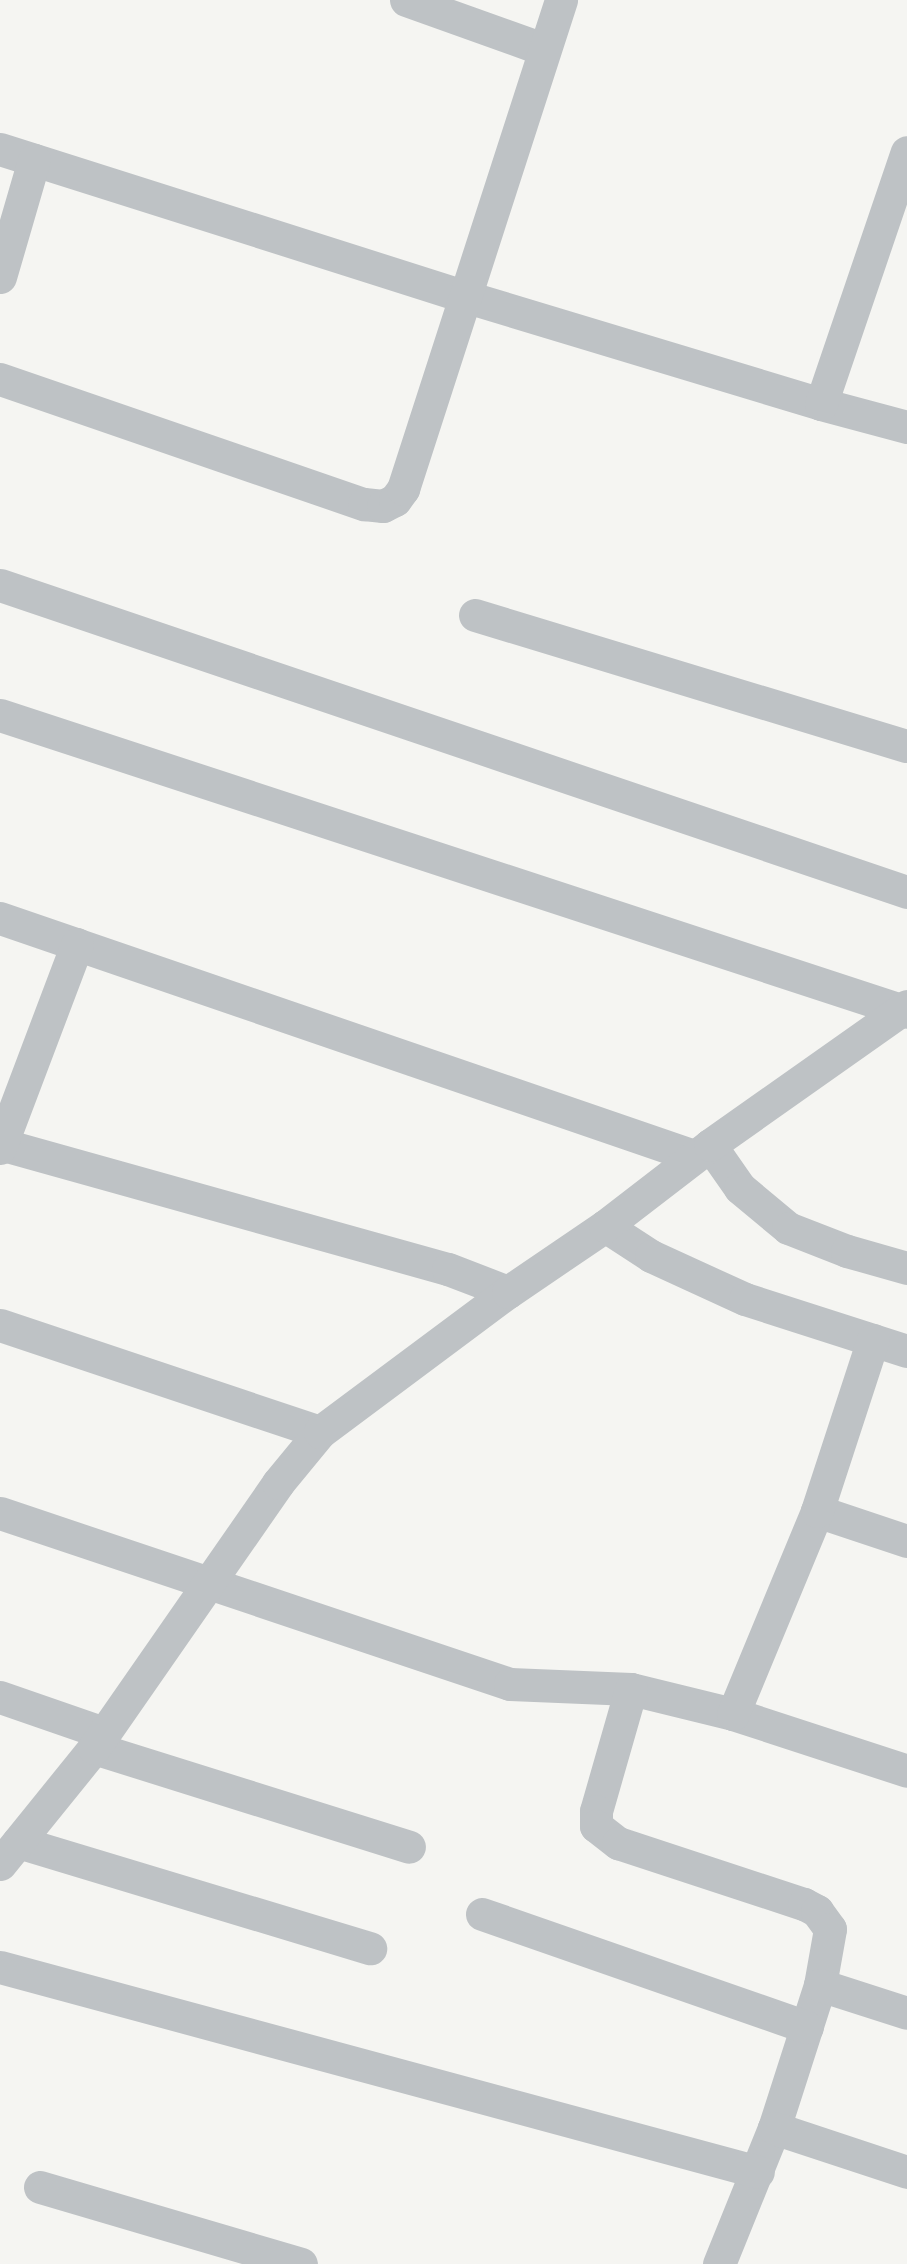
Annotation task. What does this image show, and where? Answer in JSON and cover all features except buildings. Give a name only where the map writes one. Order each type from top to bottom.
[{"type":"street","points":[[406,0],[544,49]]},
{"type":"street","points":[[0,379],[364,504],[383,506],[395,500],[403,489],[467,297],[561,0]]},
{"type":"street","points":[[0,149],[467,297],[821,404],[907,427]]},
{"type":"street","points":[[821,404],[907,152]]},
{"type":"street","points":[[0,277],[34,160]]},
{"type":"street","points":[[0,585],[907,892]]},
{"type":"street","points":[[475,615],[907,746]]},
{"type":"street","points":[[0,715],[904,1009]]},
{"type":"street","points":[[0,918],[702,1150],[740,1188],[788,1228],[847,1251],[907,1268]]},
{"type":"street","points":[[77,944],[0,1146],[448,1269],[508,1292]]},
{"type":"street","points":[[370,1948],[5,1855],[99,1740],[278,1483],[320,1432],[508,1292],[605,1226],[702,1150],[904,1009]]},
{"type":"street","points":[[605,1226],[651,1256],[745,1299],[907,1351]]},
{"type":"street","points":[[0,1325],[320,1432]]},
{"type":"street","points":[[733,1714],[817,1511],[873,1340]]},
{"type":"street","points":[[817,1511],[907,1541]]},
{"type":"street","points":[[0,1513],[510,1684],[631,1689],[733,1714],[907,1771]]},
{"type":"street","points":[[631,1689],[596,1811],[596,1826],[618,1843],[804,1903],[817,1911],[830,1929],[820,1985],[774,2128],[719,2264]]},
{"type":"street","points":[[0,1697],[99,1740],[409,1847]]},
{"type":"street","points":[[482,1914],[807,2027]]},
{"type":"street","points":[[0,1967],[758,2172]]},
{"type":"street","points":[[820,1985],[907,2013]]},
{"type":"street","points":[[774,2128],[907,2172]]},
{"type":"street","points":[[40,2187],[301,2264]]}]
